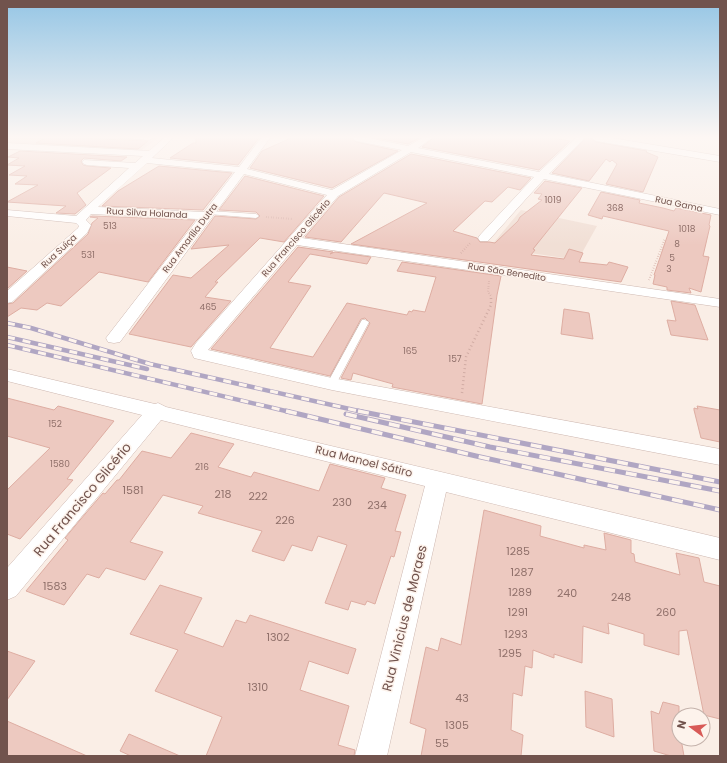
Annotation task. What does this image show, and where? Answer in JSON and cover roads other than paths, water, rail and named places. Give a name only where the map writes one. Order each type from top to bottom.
[{"type":"street","name":"Rua Suíça","points":[[7,299],[83,230],[85,225],[79,220],[88,210],[129,174]]},
{"type":"street","name":"Rua Amarília Dutra","points":[[114,338],[208,215],[237,174]]},
{"type":"street","points":[[254,174],[334,194]]},
{"type":"street","name":"Rua Francisco Glicério","points":[[332,384],[204,355],[200,354],[199,351],[334,194],[368,174]]},
{"type":"street","name":"Rua Gama","points":[[529,174],[720,212]]},
{"type":"street","points":[[484,238],[516,209],[544,174]]},
{"type":"street","points":[[9,209],[79,220]]},
{"type":"street","name":"Rua Silva Holanda","points":[[88,210],[208,215]]},
{"type":"street","name":"Rua São Benedito","points":[[294,241],[720,303]]},
{"type":"street","name":"Rua Manoel Sátiro","points":[[7,375],[158,410],[720,549]]},
{"type":"street","points":[[332,384],[720,457]]},
{"type":"street","name":"Rua Francisco Glicério","points":[[7,587],[158,410]]},
{"type":"street","name":"Rua Vinicius de Moraes","points":[[371,756],[438,480]]},
{"type":"lane","points":[[208,215],[256,216]]},
{"type":"lane","points":[[332,384],[366,322]]},
{"type":"railway","points":[[7,323],[31,328],[150,364],[362,412]]},
{"type":"railway","points":[[7,337],[147,369]]},
{"type":"railway","points":[[7,345],[290,412]]},
{"type":"railway","points":[[286,411],[476,456],[720,510]]},
{"type":"railway","points":[[358,411],[362,412]]},
{"type":"railway","points":[[362,412],[720,482]]},
{"type":"railway","points":[[346,414],[490,447],[720,491]]}]
